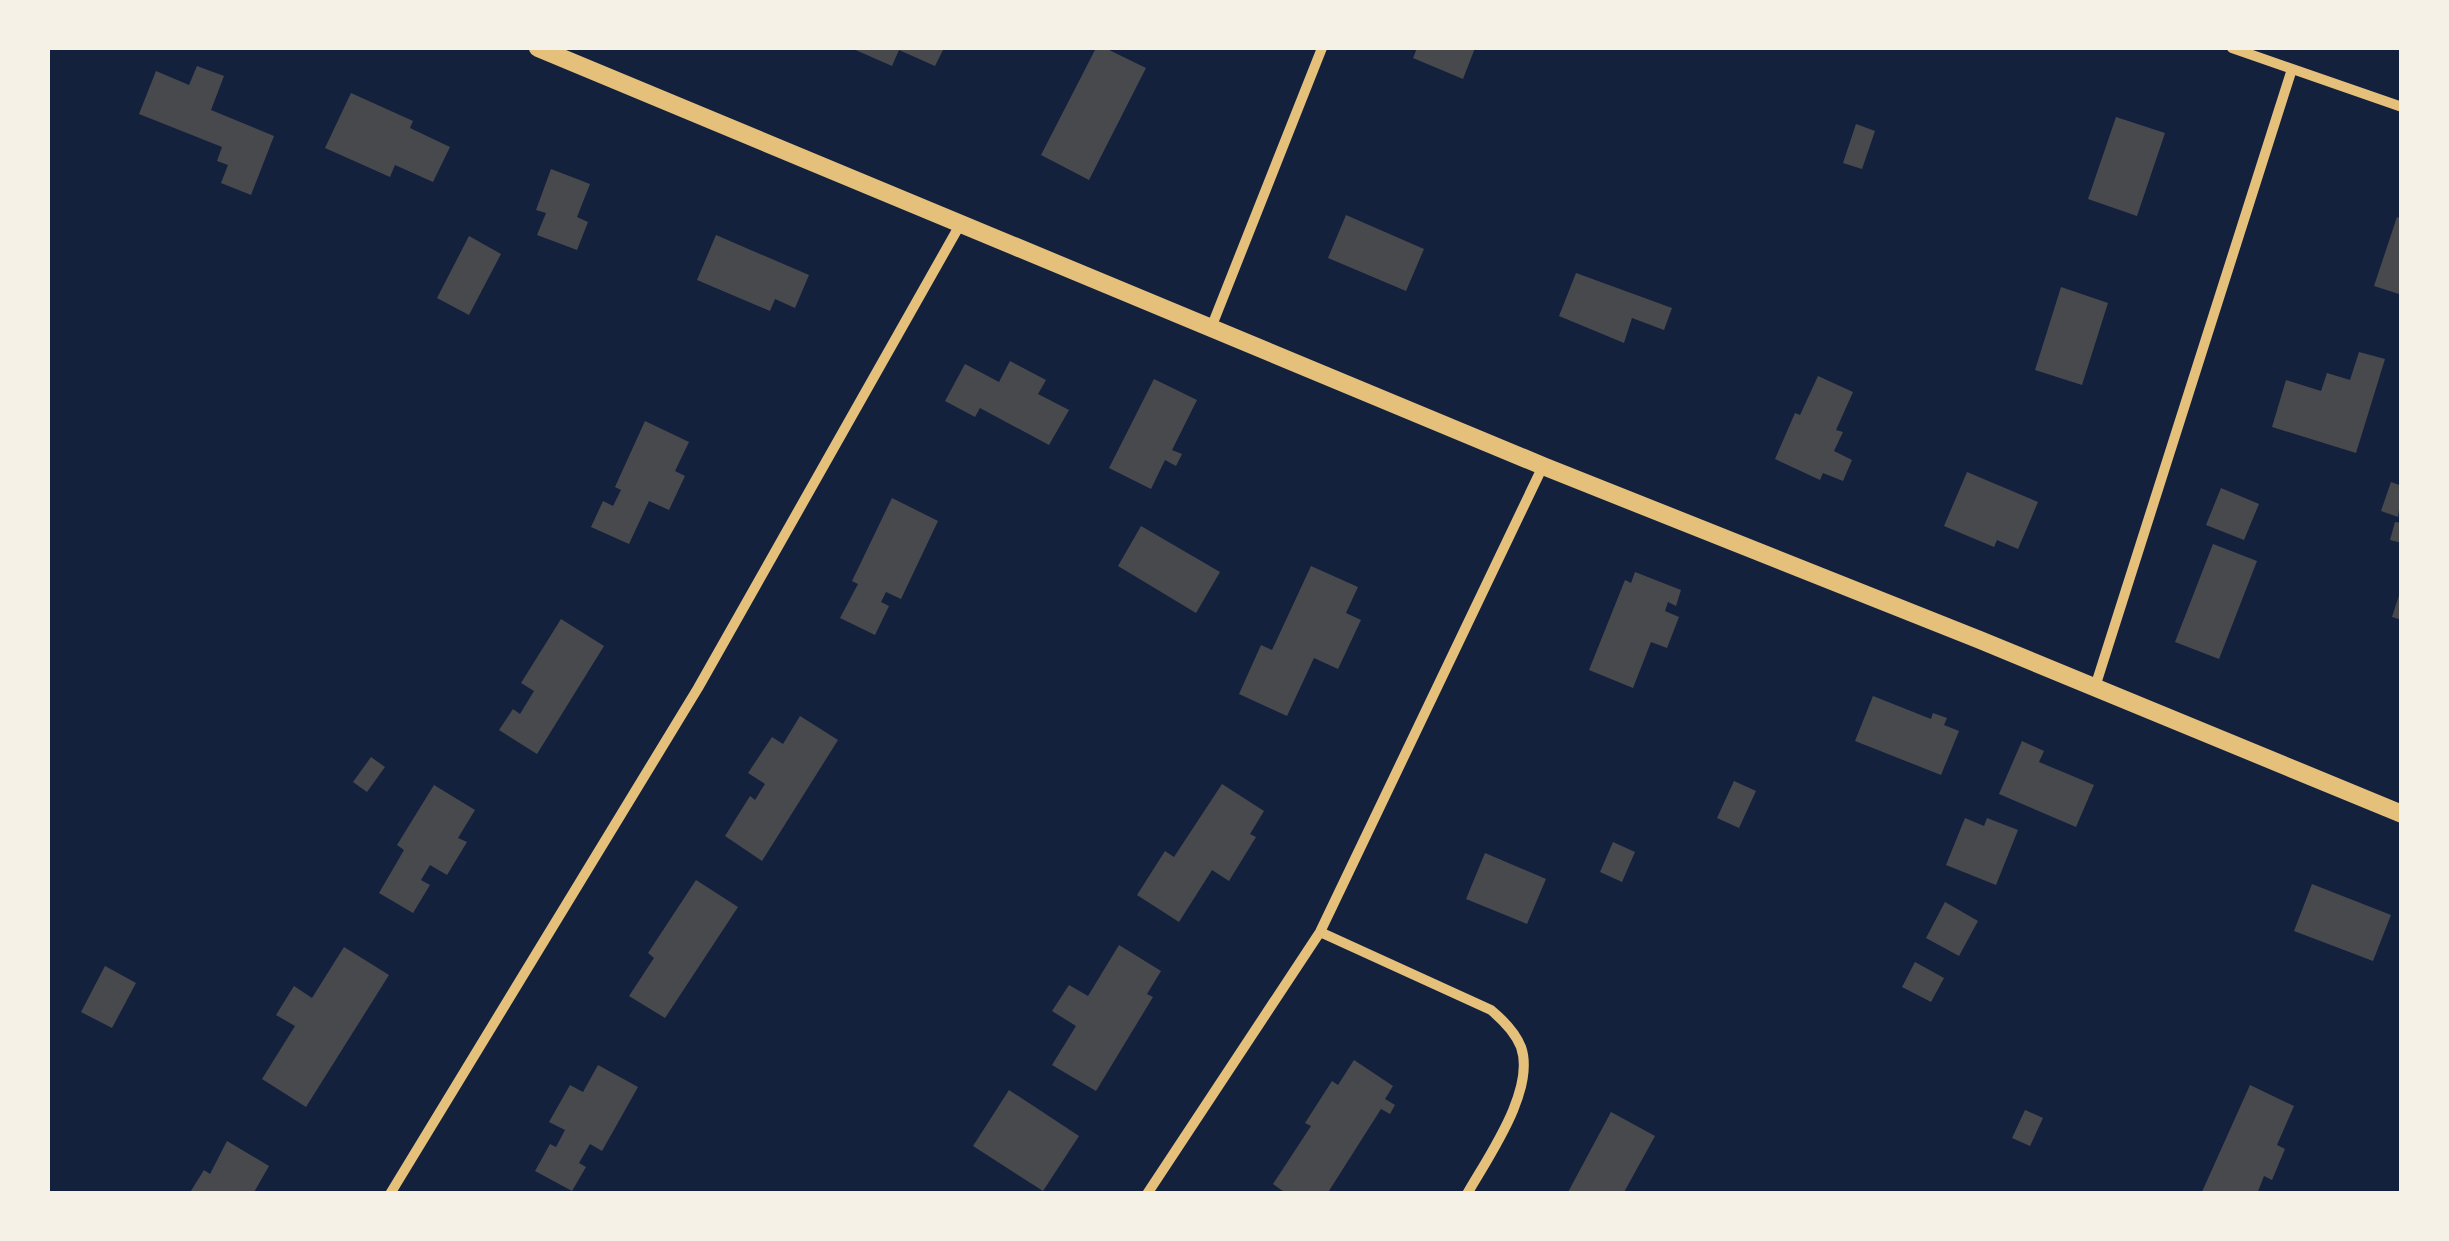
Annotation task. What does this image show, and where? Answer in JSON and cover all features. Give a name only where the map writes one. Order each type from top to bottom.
[{"type":"street","points":[[538,48],[1543,466],[2402,814]]},
{"type":"street","points":[[1211,328],[1322,48]]},
{"type":"street","points":[[2232,48],[2402,107]]},
{"type":"street","points":[[2096,687],[2292,69]]},
{"type":"street","points":[[390,1194],[698,688],[962,222]]},
{"type":"street","points":[[1148,1194],[1320,932],[1543,466]]},
{"type":"street","points":[[1320,932],[1491,1010],[1504,1021],[1520,1046],[1522,1078],[1512,1112],[1468,1194]]},
{"type":"building","points":[[851,48],[944,48],[935,66],[899,50],[892,66]]},
{"type":"building","points":[[1096,48],[1105,48],[1146,68],[1089,180],[1041,155]]},
{"type":"building","points":[[1417,48],[1475,48],[1463,79],[1413,58]]},
{"type":"building","points":[[197,66],[224,76],[211,110],[274,136],[251,195],[221,183],[228,165],[217,161],[222,147],[139,114],[156,71],[189,85]]},
{"type":"building","points":[[351,93],[413,121],[410,128],[450,147],[433,182],[395,165],[390,177],[325,148]]},
{"type":"building","points":[[2116,117],[2165,133],[2137,216],[2088,199]]},
{"type":"building","points":[[1856,124],[1875,131],[1862,169],[1843,163]]},
{"type":"building","points":[[551,169],[590,184],[577,217],[588,222],[577,250],[537,235],[546,213],[536,210]]},
{"type":"building","points":[[1346,215],[1424,249],[1406,291],[1328,258]]},
{"type":"building","points":[[2397,217],[2402,219],[2402,295],[2374,286]]},
{"type":"building","points":[[716,235],[809,275],[795,308],[775,299],[770,311],[697,280]]},
{"type":"building","points":[[469,236],[501,254],[469,315],[437,298]]},
{"type":"building","points":[[1576,273],[1672,308],[1664,330],[1632,318],[1624,343],[1559,316]]},
{"type":"building","points":[[2061,287],[2108,303],[2082,385],[2035,370]]},
{"type":"building","points":[[2359,352],[2385,359],[2356,453],[2272,427],[2286,380],[2321,391],[2327,373],[2350,380]]},
{"type":"building","points":[[1010,361],[1046,380],[1038,394],[1069,410],[1049,445],[980,408],[975,417],[945,401],[965,364],[999,382]]},
{"type":"building","points":[[1818,376],[1853,392],[1836,430],[1843,432],[1834,451],[1852,460],[1843,481],[1823,473],[1820,480],[1775,459],[1795,413],[1800,415]]},
{"type":"building","points":[[1154,379],[1197,400],[1172,450],[1182,454],[1176,466],[1165,460],[1151,489],[1109,468]]},
{"type":"building","points":[[645,421],[689,442],[675,471],[685,476],[669,510],[649,501],[629,544],[591,527],[603,501],[613,506],[621,490],[615,487]]},
{"type":"building","points":[[1967,472],[2038,502],[2018,549],[1997,540],[1994,547],[1944,526]]},
{"type":"building","points":[[2391,482],[2402,486],[2398,517],[2381,511]]},
{"type":"building","points":[[2221,488],[2259,504],[2244,540],[2206,525]]},
{"type":"building","points":[[892,498],[938,521],[901,599],[886,592],[881,602],[889,606],[875,635],[840,618],[858,584],[852,581]]},
{"type":"building","points":[[2395,522],[2402,523],[2402,543],[2390,540]]},
{"type":"building","points":[[1141,526],[1220,572],[1196,613],[1118,566]]},
{"type":"building","points":[[2213,544],[2257,561],[2219,659],[2175,642]]},
{"type":"building","points":[[1311,566],[1358,587],[1346,613],[1361,620],[1338,669],[1314,658],[1287,716],[1239,694],[1261,645],[1272,650]]},
{"type":"building","points":[[1635,572],[1681,590],[1676,606],[1668,602],[1665,611],[1679,617],[1667,648],[1651,642],[1633,688],[1589,670],[1625,580],[1631,583]]},
{"type":"building","points":[[2402,589],[2402,620],[2392,617]]},
{"type":"building","points":[[561,619],[604,646],[537,754],[499,730],[513,709],[520,714],[534,691],[521,683]]},
{"type":"building","points":[[1873,696],[1931,719],[1933,713],[1947,718],[1944,725],[1959,731],[1941,775],[1855,741]]},
{"type":"building","points":[[800,716],[838,740],[762,861],[725,836],[750,796],[755,800],[765,784],[748,773],[772,737],[783,744]]},
{"type":"building","points":[[2022,741],[2044,751],[2039,762],[2094,785],[2076,827],[1999,794]]},
{"type":"building","points":[[371,757],[385,767],[367,792],[353,782]]},
{"type":"building","points":[[1734,781],[1756,791],[1739,828],[1717,818]]},
{"type":"building","points":[[1222,784],[1264,811],[1250,834],[1256,837],[1229,881],[1212,870],[1179,922],[1137,895],[1165,851],[1174,857]]},
{"type":"building","points":[[434,785],[475,810],[458,838],[467,842],[447,875],[430,865],[421,880],[430,885],[413,913],[379,893],[404,850],[397,845]]},
{"type":"building","points":[[1965,818],[1984,826],[1987,818],[2018,830],[1996,885],[1946,865]]},
{"type":"building","points":[[1613,842],[1635,852],[1622,882],[1600,872]]},
{"type":"building","points":[[1485,853],[1546,879],[1527,924],[1466,899]]},
{"type":"building","points":[[696,880],[738,907],[665,1018],[629,996],[654,958],[648,953]]},
{"type":"building","points":[[2312,884],[2391,915],[2373,961],[2294,931]]},
{"type":"building","points":[[1945,902],[1978,921],[1959,956],[1926,938]]},
{"type":"building","points":[[1119,945],[1161,971],[1147,994],[1153,997],[1096,1091],[1052,1065],[1076,1026],[1052,1011],[1069,985],[1088,996]]},
{"type":"building","points":[[344,947],[389,975],[306,1107],[262,1079],[295,1026],[276,1015],[294,986],[312,998]]},
{"type":"building","points":[[1915,962],[1944,978],[1931,1002],[1902,987]]},
{"type":"building","points":[[105,966],[136,983],[112,1028],[81,1012]]},
{"type":"building","points":[[1354,1060],[1393,1086],[1385,1099],[1395,1105],[1390,1114],[1381,1109],[1327,1194],[1287,1194],[1273,1184],[1311,1126],[1305,1123],[1332,1081],[1338,1085]]},
{"type":"building","points":[[598,1065],[638,1087],[602,1151],[590,1144],[579,1163],[586,1167],[572,1191],[535,1171],[550,1144],[556,1147],[565,1130],[549,1122],[570,1085],[583,1092]]},
{"type":"building","points":[[2250,1085],[2294,1106],[2277,1145],[2285,1149],[2272,1180],[2264,1176],[2257,1194],[2201,1194]]},
{"type":"building","points":[[1009,1090],[1079,1136],[1043,1191],[973,1146]]},
{"type":"building","points":[[2025,1110],[2043,1118],[2030,1146],[2012,1138]]},
{"type":"building","points":[[1611,1112],[1655,1136],[1623,1194],[1567,1194]]},
{"type":"building","points":[[227,1141],[269,1166],[253,1194],[189,1194],[204,1170],[210,1174]]}]
